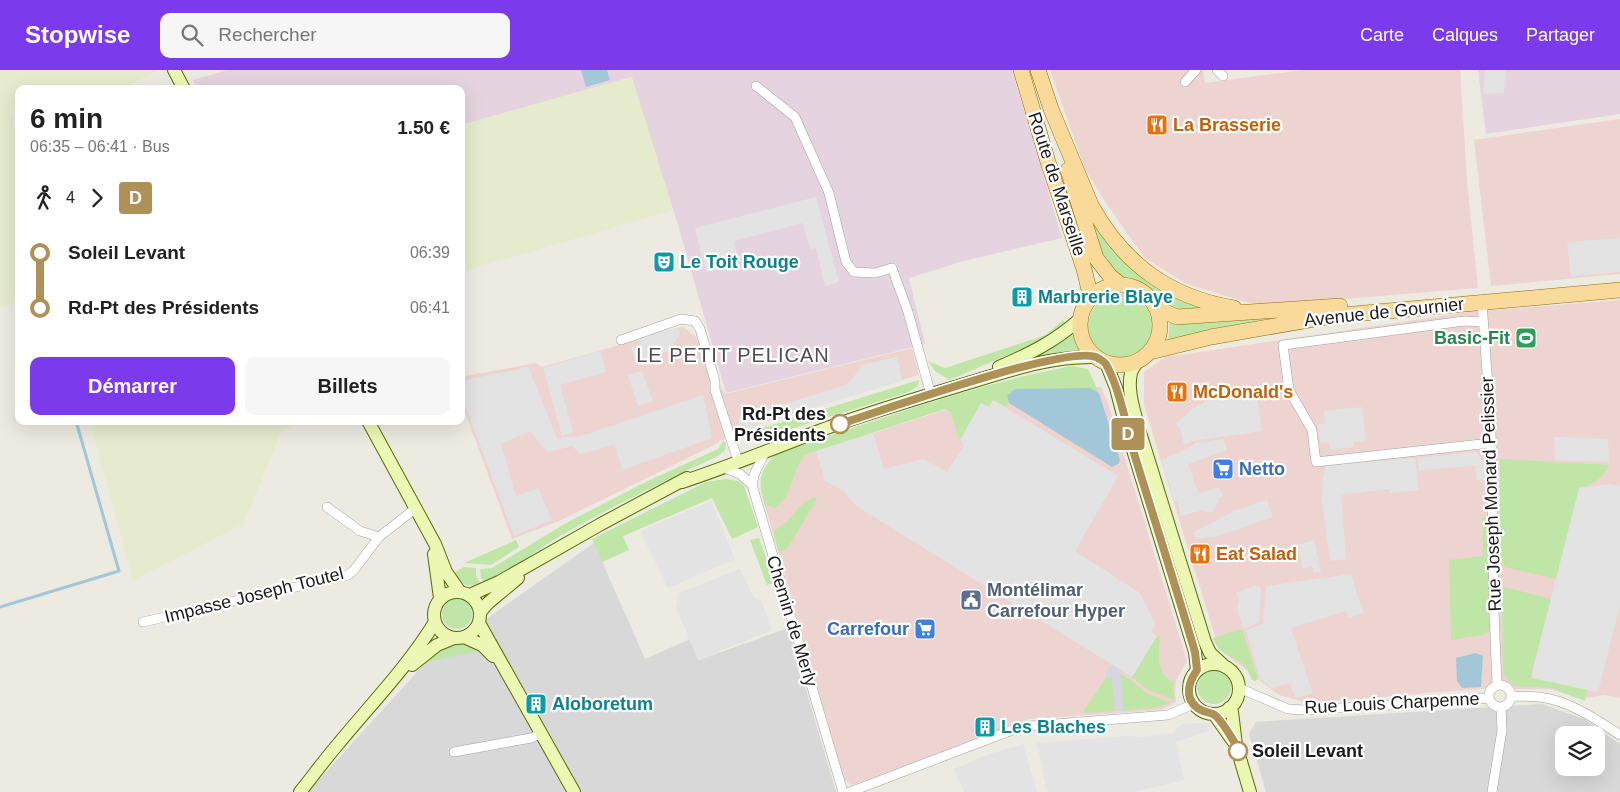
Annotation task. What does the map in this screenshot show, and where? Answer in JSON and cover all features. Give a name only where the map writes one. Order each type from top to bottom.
[{"type":"main road","points":[[174,70],[182,85]]},
{"type":"main road","name":"Route de Marseille","points":[[1022,70],[1048,162],[1084,269],[1090,298]]},
{"type":"main road","name":"Route de Marseille","points":[[1038,70],[1051,109]]},
{"type":"main road","points":[[1051,109],[1091,248],[1096,258],[1110,276],[1121,285],[1141,291],[1150,298],[1160,319],[1160,331],[1157,342],[1150,352],[1137,362],[1116,366],[1101,360],[1087,349],[1082,340],[1080,319],[1083,309],[1090,298],[1097,292],[1108,287],[1121,285]]},
{"type":"main road","points":[[1051,109],[1096,212],[1111,236],[1135,264],[1179,293],[1219,306],[1250,311]]},
{"type":"main road","name":"Avenue de Gournier","points":[[1156,308],[1177,317],[1205,316],[1620,282]]},
{"type":"main road","name":"Avenue de Gournier","points":[[1150,352],[1211,337],[1332,316],[1620,290]]},
{"type":"main road","points":[[1211,337],[1217,332],[1268,322],[1276,315],[1278,309]]},
{"type":"main road","points":[[947,390],[1040,349],[1059,337],[1080,319]]},
{"type":"main road","points":[[502,665],[482,645],[444,634],[435,622],[434,617],[435,607],[440,598],[449,593],[465,593],[499,582],[710,465],[779,439],[825,428],[1049,360],[1069,357],[1101,360]]},
{"type":"main road","points":[[1101,360],[1116,388],[1126,427],[1193,646],[1197,670]]},
{"type":"main road","points":[[1137,362],[1131,373],[1131,386],[1138,426],[1205,642],[1210,653],[1234,674],[1239,688],[1234,703],[1229,708],[1214,714],[1206,713],[1194,704],[1188,686],[1190,679],[1197,670],[1208,664],[1223,665]]},
{"type":"main road","points":[[370,425],[423,520],[446,572],[477,603],[479,618],[502,665],[574,792]]},
{"type":"main road","points":[[682,482],[724,468],[825,428]]},
{"type":"main road","points":[[423,520],[434,553],[440,598]]},
{"type":"main road","points":[[385,690],[423,654],[437,645],[473,631],[488,603],[537,562]]},
{"type":"main road","points":[[300,792],[338,743],[385,690],[422,643],[435,622]]},
{"type":"main road","points":[[1229,708],[1232,712],[1236,745],[1250,792]]},
{"type":"main road","points":[[1214,714],[1236,745]]},
{"type":"street","points":[[1185,82],[1196,70]]},
{"type":"street","points":[[756,86],[796,117],[829,193],[846,262],[854,272],[875,273],[892,268],[908,312],[931,395]]},
{"type":"street","name":"Rue Joseph Monard Pelissier","points":[[1482,302],[1491,443],[1497,685]]},
{"type":"street","points":[[620,340],[682,319],[695,320],[716,381],[715,390],[736,455]]},
{"type":"street","points":[[1483,322],[1455,322],[1283,345],[1289,390],[1312,430],[1316,462],[1491,443]]},
{"type":"street","points":[[752,485],[754,475],[765,452]]},
{"type":"street","points":[[724,468],[740,474],[752,485]]},
{"type":"street","name":"Chemin de Merly","points":[[752,485],[843,792]]},
{"type":"street","points":[[327,507],[360,531],[379,537]]},
{"type":"street","name":"Impasse Joseph Toutel","points":[[143,622],[348,575],[379,537],[416,508]]},
{"type":"street","points":[[1497,685],[1508,688],[1512,696],[1509,703],[1501,707],[1494,705],[1489,698],[1491,689],[1497,685]]},
{"type":"street","name":"Rue Louis Charpenne","points":[[1239,688],[1288,709],[1304,710],[1489,698]]},
{"type":"street","points":[[1512,696],[1539,697],[1561,702],[1620,735]]},
{"type":"street","points":[[850,792],[1015,729],[1030,726],[1168,715],[1194,704]]},
{"type":"street","points":[[1492,792],[1502,730],[1501,707]]},
{"type":"street","points":[[454,752],[531,738],[540,734]]},
{"type":"shaded area","points":[[228,70],[1012,70],[1062,238],[960,262],[909,278],[925,344],[726,393],[679,228],[631,77],[465,124],[465,85],[195,85],[193,80]]},
{"type":"shaded area","points":[[1050,70],[1203,70],[1205,83],[1303,70],[1460,70],[1467,181],[1478,288],[1259,306],[1187,284],[1145,258],[1106,203],[1085,169]]},
{"type":"shaded area","points":[[1478,70],[1620,70],[1620,114],[1486,134]]},
{"type":"shaded area","points":[[1485,70],[1506,70],[1504,93],[1483,94]]},
{"type":"shaded area","points":[[1620,119],[1620,274],[1491,286],[1474,140]]},
{"type":"shaded area","points":[[816,197],[839,282],[825,286],[816,248],[810,249],[803,223],[734,241],[737,254],[731,266],[706,272],[695,228]]},
{"type":"shaded area","points":[[1620,238],[1620,272],[1571,276],[1567,242]]},
{"type":"shaded area","points":[[1620,300],[1620,698],[1604,695],[1581,699],[1550,689],[1478,689],[1308,703],[1279,695],[1219,649],[1144,405],[1144,372],[1166,357],[1469,312]]},
{"type":"shaded area","points":[[678,327],[680,334],[669,351],[636,363],[631,348],[640,345],[638,338]]},
{"type":"shaded area","points":[[683,327],[695,336],[725,394],[912,348],[919,375],[737,431],[712,446],[559,521],[512,539],[465,412],[465,376],[536,363],[542,367]]},
{"type":"shaded area","points":[[600,351],[606,372],[560,385],[573,432],[562,436],[543,368]]},
{"type":"shaded area","points":[[897,357],[902,381],[740,429],[738,418],[846,385],[862,365]]},
{"type":"shaded area","points":[[528,367],[557,438],[581,436],[703,395],[712,438],[623,470],[614,445],[579,454],[573,446],[547,452],[530,431],[501,444],[516,496],[538,488],[552,520],[514,536],[465,405],[465,380]]},
{"type":"shaded area","points":[[642,371],[653,401],[638,406],[628,375]]},
{"type":"shaded area","points":[[1101,387],[1108,403],[1187,661],[1176,680],[1176,702],[1160,710],[1030,719],[851,785],[844,779],[761,492],[761,485],[774,465],[1004,391]]},
{"type":"shaded area","points":[[1256,388],[1262,431],[1192,441],[1184,445],[1180,428],[1176,424],[1192,409],[1211,399],[1211,393]]},
{"type":"shaded area","points":[[993,400],[1118,476],[1075,551],[1140,593],[1155,624],[1151,632],[1157,636],[1132,677],[856,506],[843,490],[825,481],[816,451],[873,433],[884,469],[923,459],[947,472],[964,446],[960,440],[981,403],[989,407]]},
{"type":"shaded area","points":[[1362,407],[1366,441],[1354,442],[1354,447],[1330,450],[1329,442],[1320,443],[1318,425],[1325,424],[1324,411]]},
{"type":"shaded area","points":[[1554,437],[1608,439],[1609,462],[1555,460]]},
{"type":"shaded area","points":[[1223,439],[1227,450],[1188,464],[1199,494],[1219,487],[1223,496],[1219,498],[1214,511],[1208,513],[1203,510],[1181,516],[1178,501],[1174,500],[1162,460],[1192,446],[1194,443]]},
{"type":"shaded area","points":[[1476,452],[1484,462],[1485,480],[1477,480],[1475,465],[1419,471],[1418,458]]},
{"type":"shaded area","points":[[1415,458],[1419,490],[1390,493],[1389,489],[1341,495],[1346,559],[1330,561],[1322,499],[1323,476],[1326,466]]},
{"type":"shaded area","points":[[1609,484],[1620,486],[1620,605],[1598,692],[1531,678],[1579,488]]},
{"type":"shaded area","points":[[1267,500],[1273,517],[1218,536],[1196,539],[1194,532],[1234,511]]},
{"type":"shaded area","points":[[711,501],[735,559],[668,588],[640,531]]},
{"type":"shaded area","points":[[1314,540],[1321,572],[1314,573],[1312,566],[1303,569],[1297,545]]},
{"type":"shaded area","points":[[594,543],[645,659],[690,639],[699,660],[788,628],[836,792],[308,792],[428,660]]},
{"type":"shaded area","points":[[740,569],[753,596],[761,600],[772,630],[698,660],[676,607],[679,593]]},
{"type":"shaded area","points":[[1351,574],[1363,613],[1349,618],[1346,611],[1291,628],[1313,693],[1296,698],[1289,683],[1272,688],[1260,679],[1246,630],[1263,624],[1266,586]]},
{"type":"shaded area","points":[[1253,586],[1259,586],[1261,590],[1259,622],[1244,629],[1237,610],[1239,599],[1236,593]]},
{"type":"shaded area","points":[[1111,665],[1120,670],[1123,711],[1115,711],[1112,679],[1105,675]]},
{"type":"shaded area","points":[[1542,704],[1584,719],[1594,726],[1555,726],[1555,776],[1605,776],[1605,734],[1620,744],[1620,792],[1266,792],[1249,734],[1256,722]]},
{"type":"shaded area","points":[[1182,724],[1211,724],[1209,731],[1176,742],[1184,780],[1134,792],[1047,792],[1037,743],[1126,736],[1145,737],[1173,733]]},
{"type":"shaded area","points":[[1023,744],[1037,792],[964,792],[954,769],[987,755]]},
{"type":"green space","points":[[0,70],[158,70],[130,85],[15,85],[15,112],[11,111],[15,126],[15,303],[0,307]]},
{"type":"green space","points":[[632,77],[673,210],[465,271],[465,124]]},
{"type":"green space","points":[[1077,181],[1118,252],[1222,312],[1195,314],[1165,308],[1153,293],[1143,286],[1117,276],[1106,267]]},
{"type":"green space","points":[[1120,294],[1138,300],[1146,308],[1152,326],[1146,344],[1138,352],[1120,358],[1102,352],[1094,344],[1088,326],[1094,308],[1102,300]]},
{"type":"green space","points":[[1266,315],[1265,319],[1206,330],[1191,337],[1168,342],[1170,320]]},
{"type":"green space","points":[[1063,320],[1065,323],[1048,338],[949,380],[935,371],[928,361],[945,368],[1046,335]]},
{"type":"green space","points":[[1072,334],[1079,352],[1020,362],[1046,352]]},
{"type":"green space","points":[[1072,366],[1088,369],[1099,393],[1090,388],[1007,396],[1009,403],[1006,407],[994,400],[989,407],[981,404],[960,440],[950,412],[945,409],[805,455],[800,461],[786,496],[781,503],[775,508],[765,505],[761,489],[761,478],[765,467],[775,454],[885,417],[996,383]]},
{"type":"green space","points":[[919,380],[918,386],[909,392],[758,439],[743,436],[743,434]]},
{"type":"green space","points":[[91,425],[293,425],[282,430],[243,524],[133,580]]},
{"type":"green space","points":[[723,441],[726,443],[725,450],[718,456],[638,494],[579,525],[485,583],[481,578],[480,569],[492,568],[566,523],[648,481],[718,449]]},
{"type":"green space","points":[[1500,459],[1609,465],[1597,480],[1579,488],[1556,579],[1504,567],[1500,557]]},
{"type":"green space","points":[[725,479],[739,481],[744,486],[758,527],[732,539],[712,498],[623,536],[629,550],[602,562],[592,539],[706,482]]},
{"type":"green space","points":[[814,497],[817,499],[787,549],[779,553],[774,531],[788,521],[801,505]]},
{"type":"green space","points":[[1487,517],[1490,631],[1483,635],[1451,640],[1449,560],[1483,556],[1482,518]]},
{"type":"green space","points":[[759,538],[775,582],[767,585],[750,540]]},
{"type":"green space","points":[[516,540],[519,547],[491,565],[464,563]]},
{"type":"green space","points":[[464,567],[476,568],[476,575],[480,584],[471,586],[464,584],[451,574]]},
{"type":"green space","points":[[1505,587],[1551,599],[1532,671],[1588,686],[1585,701],[1551,688],[1514,686],[1503,674],[1502,590]]},
{"type":"green space","points":[[457,599],[463,600],[471,608],[471,620],[463,628],[457,629],[451,628],[443,620],[442,614],[443,608],[451,600]]},
{"type":"green space","points":[[1242,629],[1258,679],[1255,681],[1252,680],[1243,665],[1221,651],[1213,638]]},
{"type":"green space","points":[[1157,636],[1160,637],[1159,657],[1161,669],[1164,675],[1174,683],[1175,700],[1148,690],[1132,677]]},
{"type":"green space","points":[[459,644],[473,646],[480,651],[426,662],[426,657],[444,646]]},
{"type":"green space","points":[[1214,670],[1221,671],[1226,675],[1230,680],[1230,694],[1226,699],[1221,703],[1214,704],[1207,703],[1202,699],[1198,694],[1197,687],[1198,680],[1202,675],[1207,671]]},
{"type":"green space","points":[[1120,674],[1131,680],[1146,693],[1171,703],[1154,708],[1123,711]]},
{"type":"green space","points":[[1107,676],[1112,679],[1115,711],[1084,713],[1084,708],[1086,708]]},
{"type":"water","points":[[581,70],[607,70],[610,80],[586,87]]},
{"type":"water","points":[[1090,388],[1099,393],[1120,460],[1118,464],[1112,467],[1009,403],[1007,396],[1015,389]]},
{"type":"water","points":[[1476,653],[1483,656],[1481,687],[1462,688],[1457,681],[1456,658]]},
{"type":"waterway","points":[[0,607],[119,571],[77,425]]},
{"type":"bus line","name":"D","points":[[840,424],[1031,364],[1069,357],[1095,357],[1106,363],[1116,388],[1126,427],[1195,652],[1197,670],[1190,679],[1188,686],[1191,699],[1194,704],[1206,713],[1214,714],[1236,745],[1238,751]]},
{"type":"place","name":"La Brasserie","points":[[1157,125]]},
{"type":"place","name":"Le Toit Rouge","points":[[664,262]]},
{"type":"place","name":"Marbrerie Blaye","points":[[1022,297]]},
{"type":"place","name":"Basic-Fit","points":[[1526,338]]},
{"type":"place","name":"McDonald's","points":[[1177,392]]},
{"type":"place","name":"Rd-Pt des Présidents","points":[[840,424]]},
{"type":"place","name":"Netto","points":[[1223,469]]},
{"type":"place","name":"Eat Salad","points":[[1200,554]]},
{"type":"place","name":"Montélimar Carrefour Hyper","points":[[971,600]]},
{"type":"place","name":"Carrefour","points":[[925,629]]},
{"type":"place","name":"Aloboretum","points":[[536,704]]},
{"type":"place","name":"Les Blaches","points":[[985,727]]},
{"type":"place","name":"Soleil Levant","points":[[1238,751]]},
{"type":"district","name":"LE PETIT PELICAN","points":[[733,355]]}]
